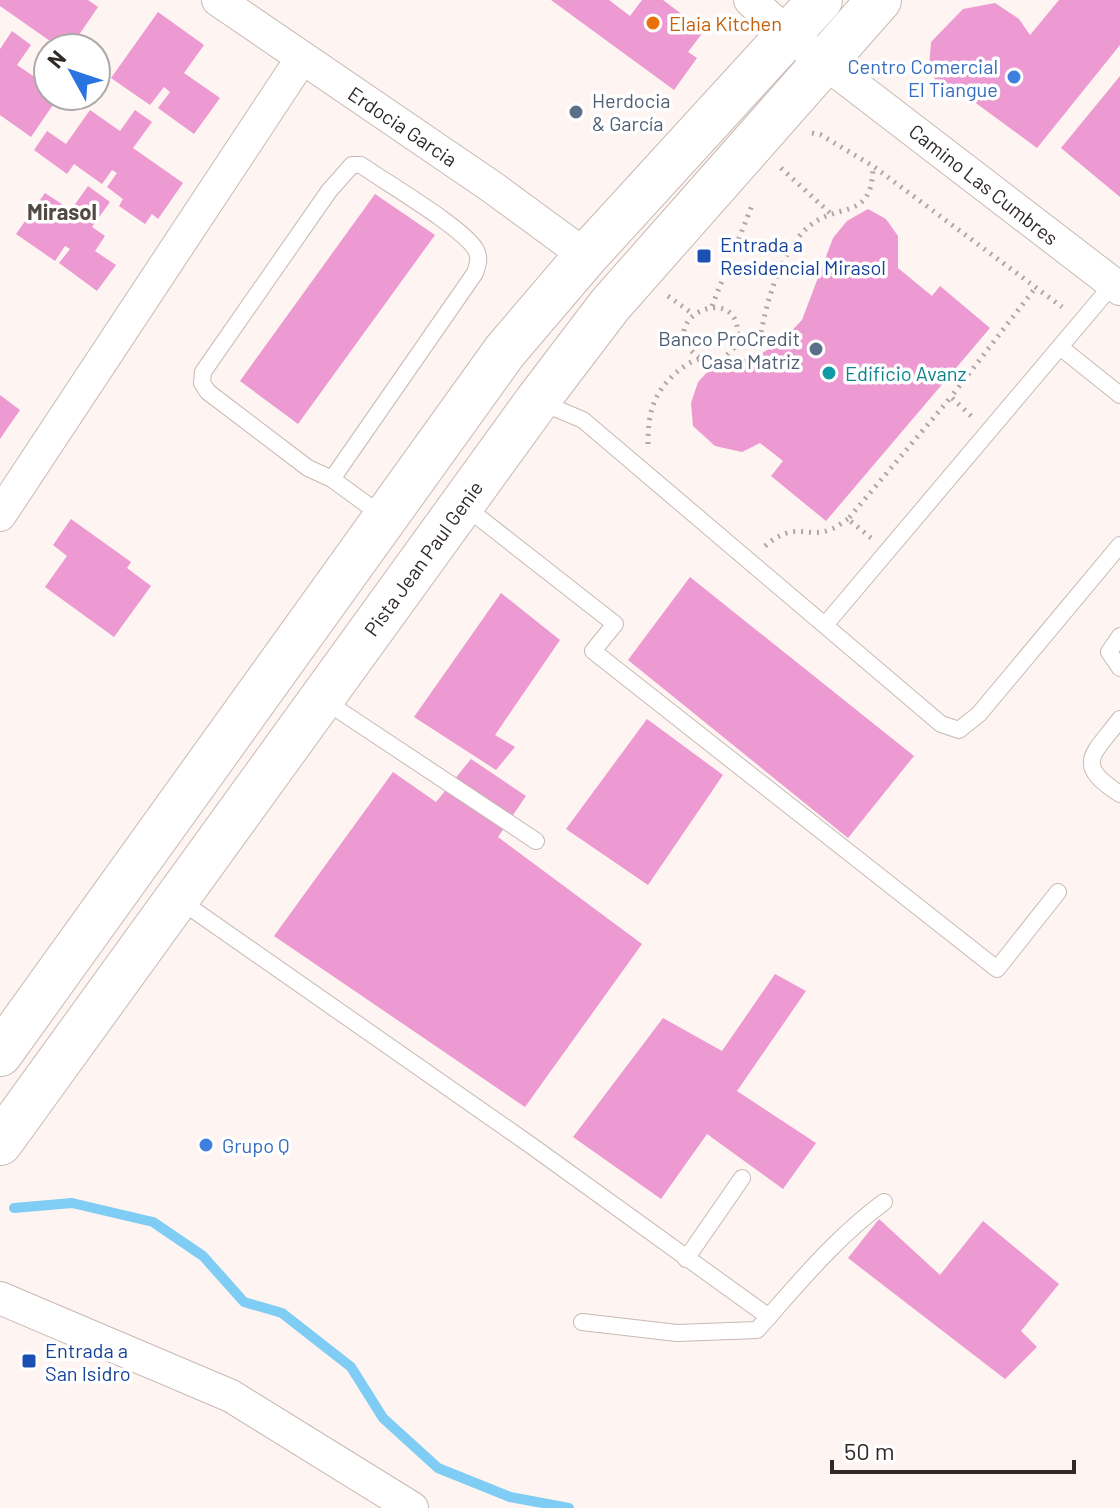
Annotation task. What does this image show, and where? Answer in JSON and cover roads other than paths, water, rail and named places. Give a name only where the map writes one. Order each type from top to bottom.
[{"type":"main road","name":"Pista Jean Paul Genie","points":[[0,1143],[537,401],[807,49],[820,0]]},
{"type":"main road","points":[[807,49],[819,51],[821,35],[848,0]]},
{"type":"main road","name":"Pista Jean Paul Genie","points":[[0,1054],[505,351],[586,256],[807,49],[879,0]]},
{"type":"main road","points":[[0,1085],[17,1041],[42,996]]},
{"type":"street","name":"Erdocia Garcia","points":[[218,0],[492,187],[586,256]]},
{"type":"street","name":"Camino Las Cumbres","points":[[750,0],[807,49],[1116,286]]},
{"type":"street","points":[[0,515],[302,58]]},
{"type":"street","points":[[0,1298],[231,1396],[412,1508]]},
{"type":"lane","points":[[332,479],[475,273],[479,260],[475,248],[454,227],[361,165],[352,165],[342,172],[203,372],[202,383],[208,392],[308,468],[332,479],[385,518]]},
{"type":"lane","points":[[825,625],[1060,347],[1116,286]]},
{"type":"lane","points":[[1060,347],[1120,395]]},
{"type":"lane","points":[[537,401],[583,420],[941,724],[959,730],[979,714],[1120,545]]},
{"type":"lane","points":[[462,504],[615,624],[593,651],[997,969],[1058,892]]},
{"type":"lane","points":[[1120,636],[1109,652],[1120,668]]},
{"type":"lane","points":[[321,699],[536,841]]},
{"type":"lane","points":[[1120,719],[1092,756],[1091,768],[1097,778],[1120,794]]},
{"type":"lane","points":[[177,898],[529,1144],[769,1317]]},
{"type":"lane","points":[[686,1259],[742,1178]]},
{"type":"lane","points":[[582,1322],[677,1333],[757,1330],[847,1232],[884,1202]]},
{"type":"waterway","points":[[14,1208],[72,1203],[153,1222],[203,1256],[244,1302],[282,1313],[351,1367],[383,1418],[438,1468],[510,1497],[569,1508]]},
{"type":"place","name":"Elaia Kitchen","points":[[653,23]]},
{"type":"place","name":"Centro Comercial El Tiangue","points":[[1014,77]]},
{"type":"place","name":"Herdocia & García","points":[[576,112]]},
{"type":"place","name":"Entrada a Residencial Mirasol","points":[[704,256]]},
{"type":"place","name":"Banco ProCredit Casa Matriz","points":[[816,349]]},
{"type":"place","name":"Edificio Avanz","points":[[829,373]]},
{"type":"place","name":"Grupo Q","points":[[206,1145]]},
{"type":"place","name":"Entrada a San Isidro","points":[[29,1361]]},
{"type":"district","name":"Mirasol","points":[[62,211]]}]
